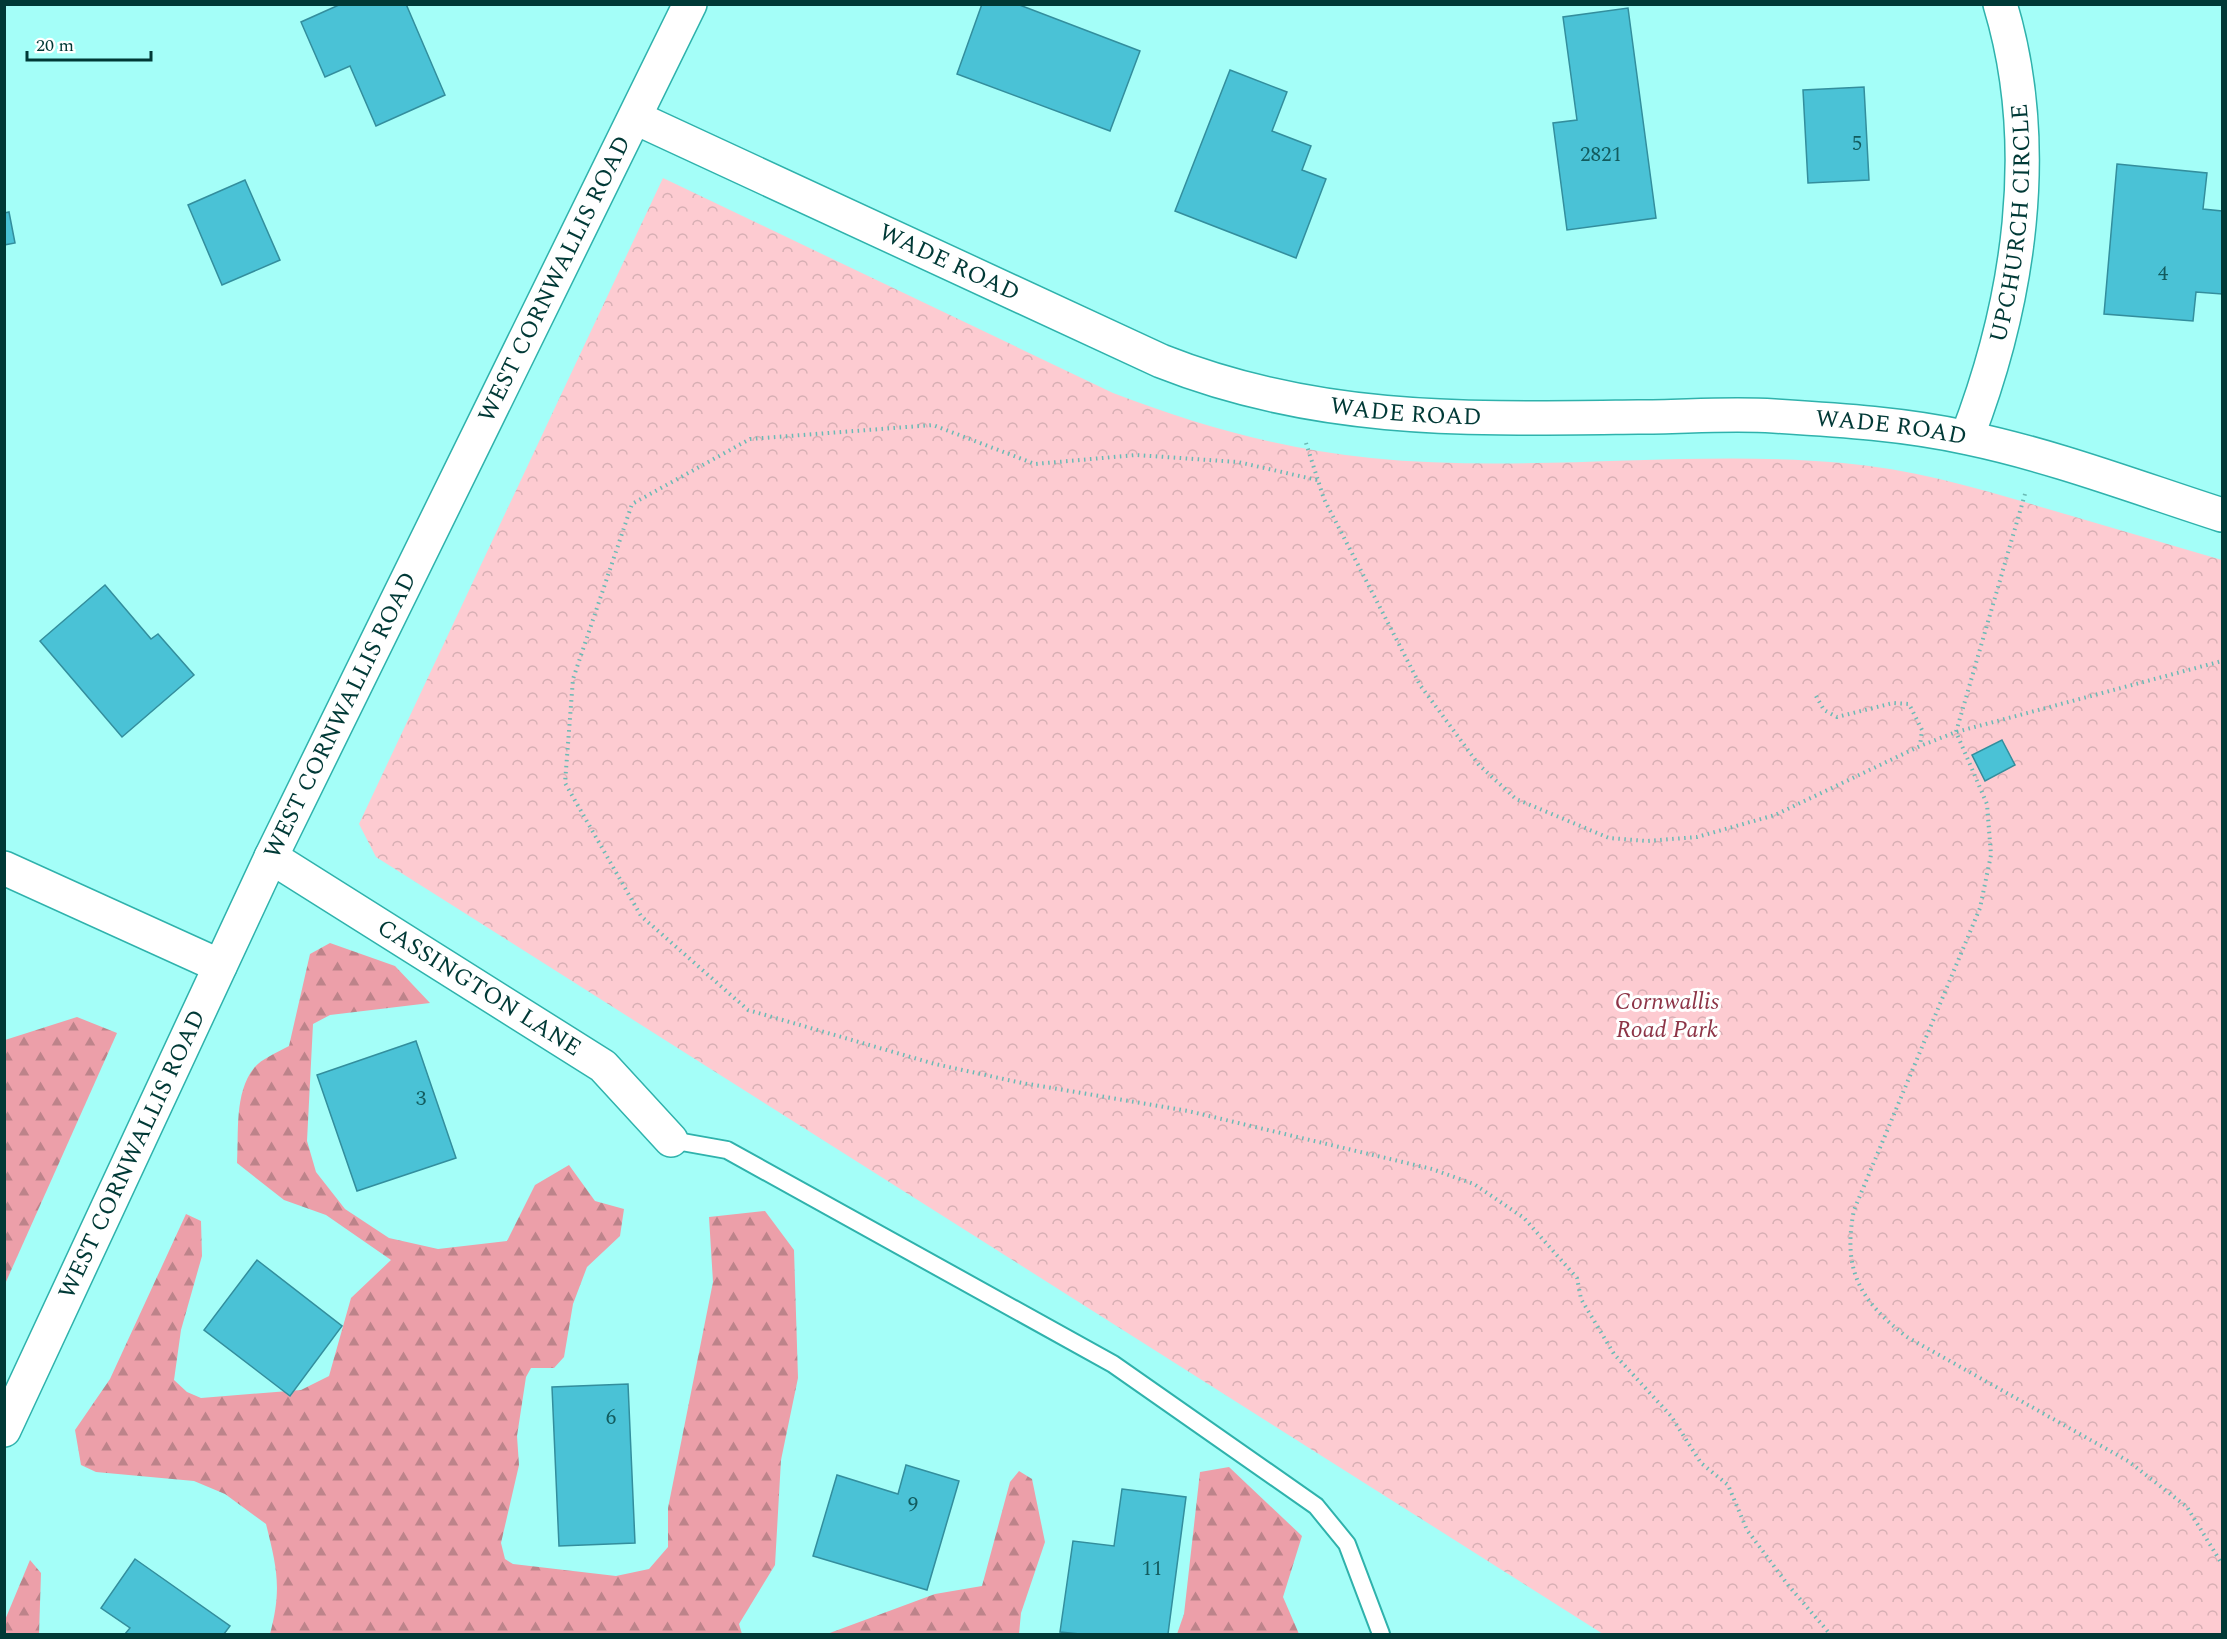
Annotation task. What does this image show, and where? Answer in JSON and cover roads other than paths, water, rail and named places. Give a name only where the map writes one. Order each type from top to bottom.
[{"type":"street","name":"WEST CORNWALLIS ROAD","points":[[4,1431],[271,857],[690,4]]},
{"type":"street","name":"UPCHURCH CIRCLE","points":[[1967,437],[1988,381],[2019,232],[2022,151],[2020,99],[2000,4]]},
{"type":"street","name":"WADE ROAD","points":[[636,118],[1161,361],[1251,392],[1300,403],[1424,417],[1770,416],[1884,425],[1967,437],[2043,458],[2223,515]]},
{"type":"street","name":"CASSINGTON LANE","points":[[271,857],[603,1066],[671,1140]]},
{"type":"street","points":[[4,868],[220,966]]},
{"type":"lane","points":[[671,1140],[727,1150],[1113,1364],[1316,1506],[1347,1544],[1381,1635]]},
{"type":"park label","name":"Cornwallis Road Park","points":[[1667,1016]]}]
